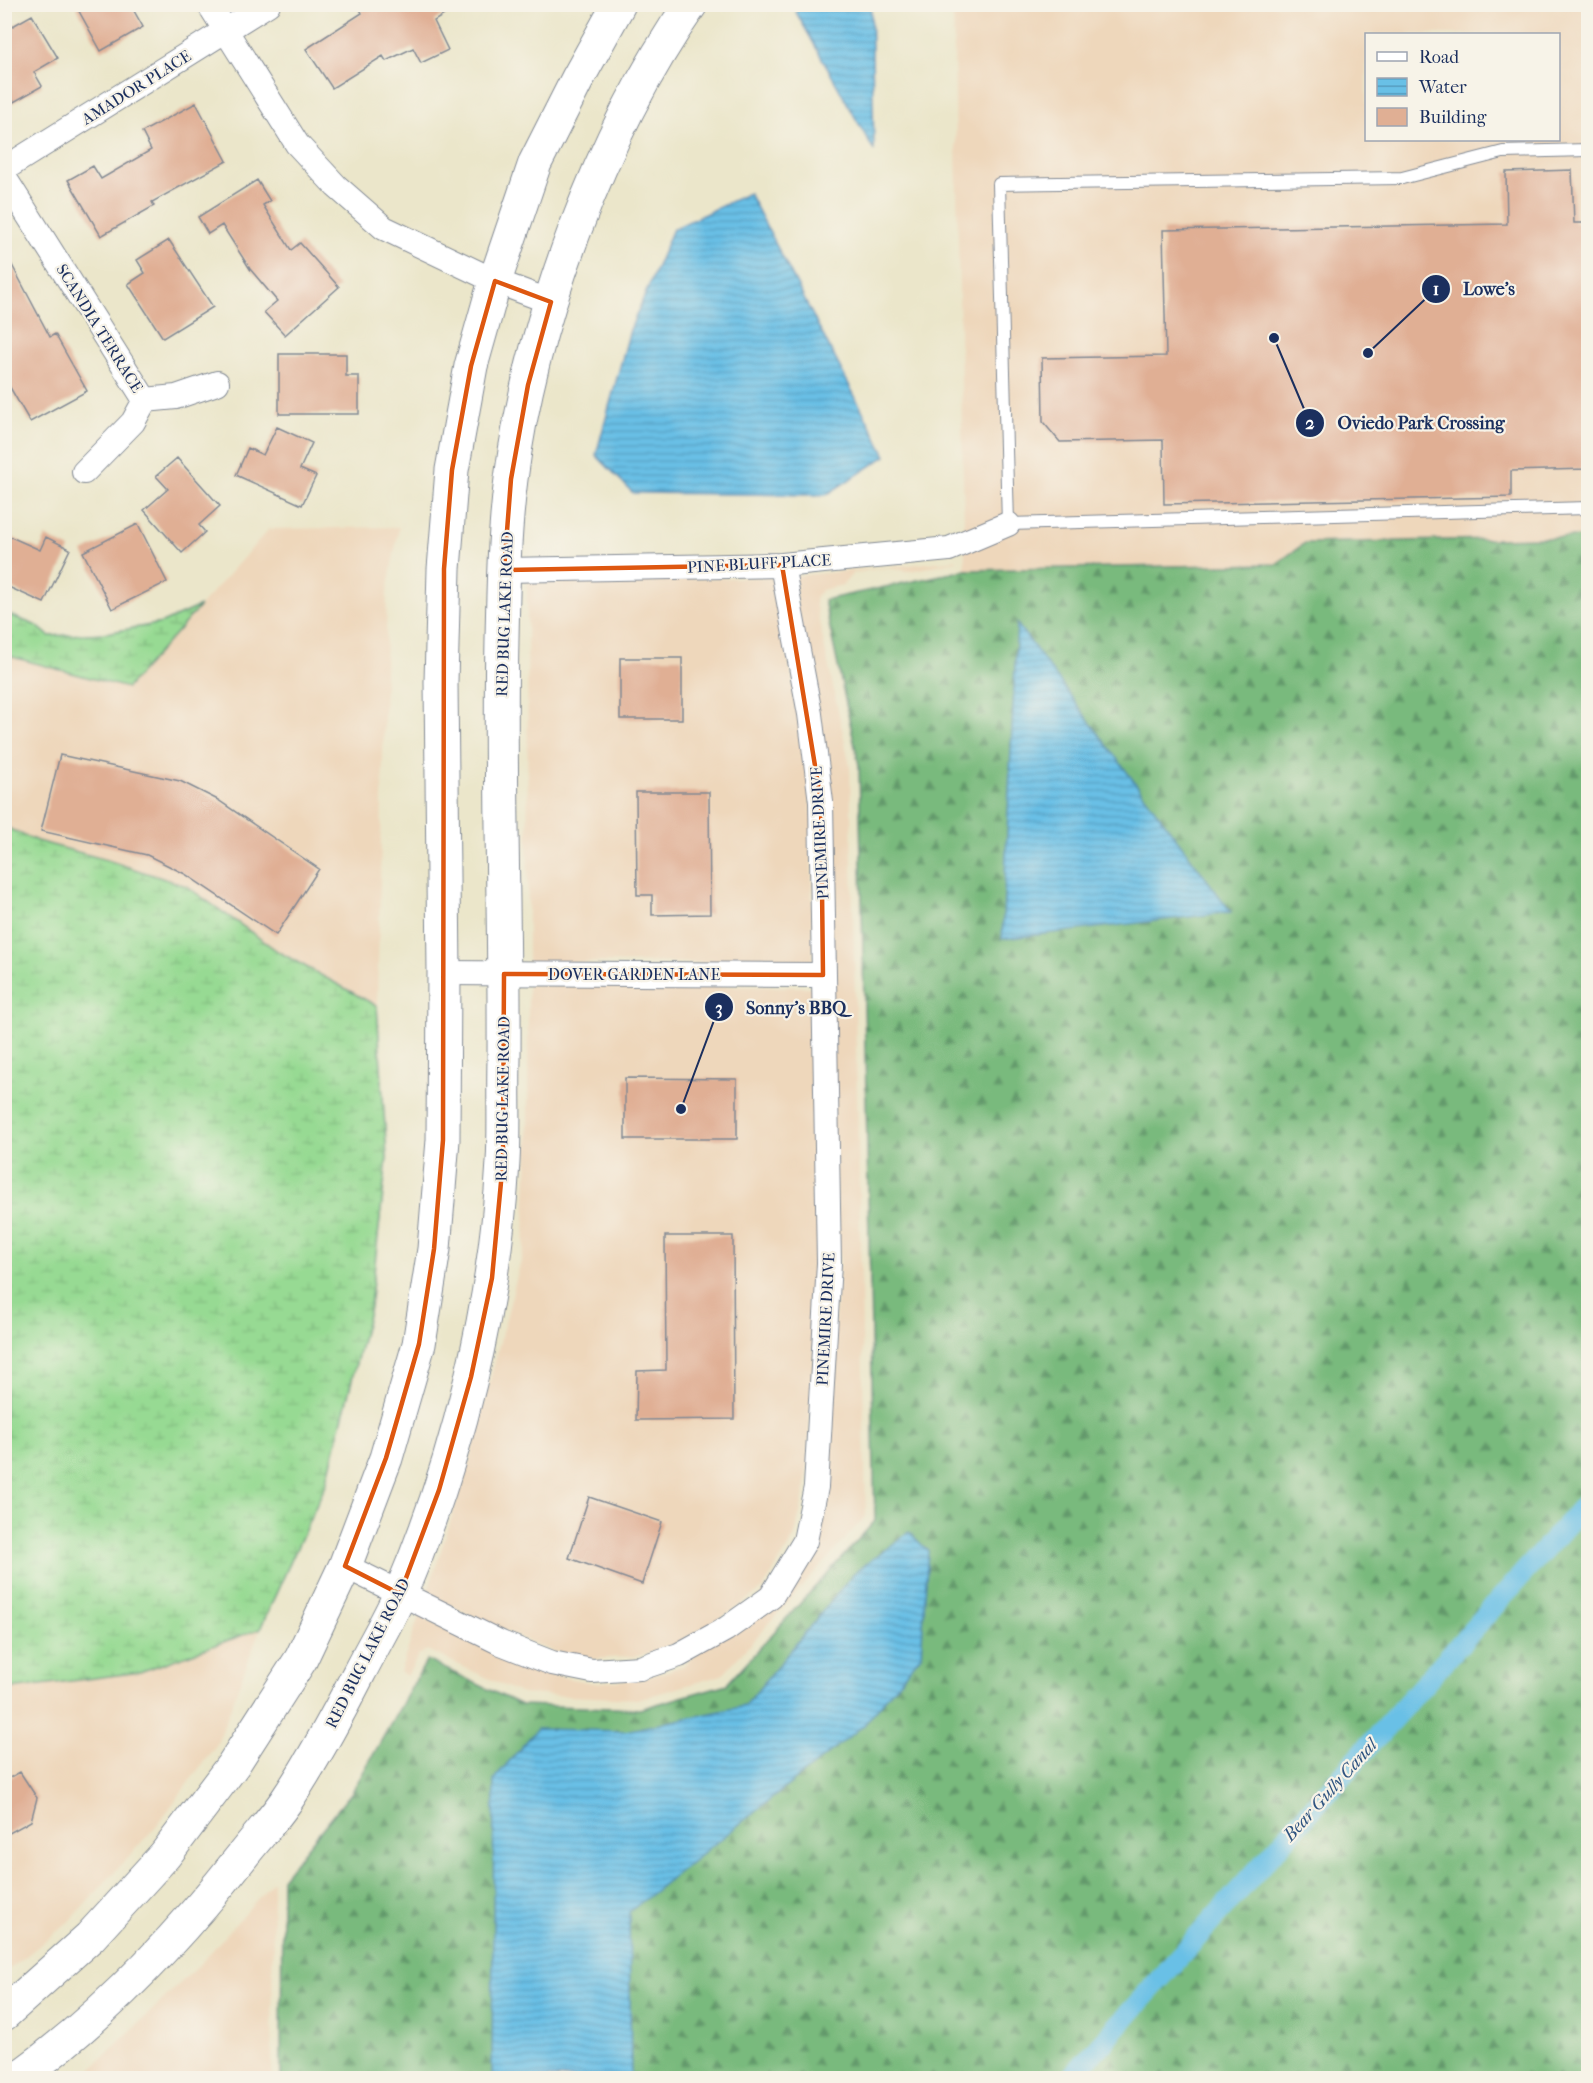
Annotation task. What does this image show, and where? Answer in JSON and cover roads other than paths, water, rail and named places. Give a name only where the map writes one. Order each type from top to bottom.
[{"type":"main road","points":[[4,2014],[90,1937],[165,1855],[233,1765],[301,1659],[345,1566],[386,1458],[419,1344],[434,1249],[442,1140],[444,973],[441,682],[444,569],[452,470],[471,366],[495,281],[535,163],[619,4]]},
{"type":"main road","name":"RED BUG LAKE ROAD","points":[[18,2079],[133,1981],[210,1897],[285,1801],[339,1712],[400,1594],[442,1479],[471,1377],[492,1278],[503,1161],[504,974],[501,701],[504,570],[511,479],[528,385],[551,302],[583,209],[629,108],[691,4]]},
{"type":"street","points":[[209,4],[297,144],[336,186],[384,228],[495,281],[551,302]]},
{"type":"street","name":"AMADOR PLACE","points":[[4,170],[268,4]]},
{"type":"street","name":"SCANDIA TERRACE","points":[[4,177],[144,400],[133,422],[84,472]]},
{"type":"street","points":[[144,400],[176,397],[217,383]]},
{"type":"street","name":"PINE BLUFF PLACE","points":[[504,570],[782,565],[949,549],[1008,524]]},
{"type":"street","name":"PINEMIRE DRIVE","points":[[345,1566],[501,1643],[552,1664],[592,1671],[640,1668],[679,1655],[726,1629],[771,1597],[805,1541],[816,1487],[829,1263],[821,802],[810,714],[782,565]]},
{"type":"street","name":"DOVER GARDEN LANE","points":[[444,973],[824,975]]},
{"type":"lane","points":[[1588,150],[1503,152],[1402,178],[999,184],[1008,524],[1588,508]]},
{"type":"water","points":[[801,4],[871,5],[874,151],[796,12]]},
{"type":"water","points":[[749,193],[886,456],[826,495],[633,493],[596,455],[630,330],[673,229]]},
{"type":"water","points":[[1017,624],[1231,912],[1002,939]]},
{"type":"water","points":[[909,1532],[928,1551],[921,1655],[864,1725],[629,1912],[631,2078],[492,2078],[494,1779],[537,1729],[625,1731],[745,1706],[854,1573]]},
{"type":"waterway","name":"Bear Gully Canal","points":[[1071,2078],[1588,1501]]},
{"type":"place","name":"Oviedo Park Crossing","points":[[1274,338]]},
{"type":"place","name":"Lowe's","points":[[1368,353]]},
{"type":"place","name":"Sonny's BBQ","points":[[681,1109]]}]
